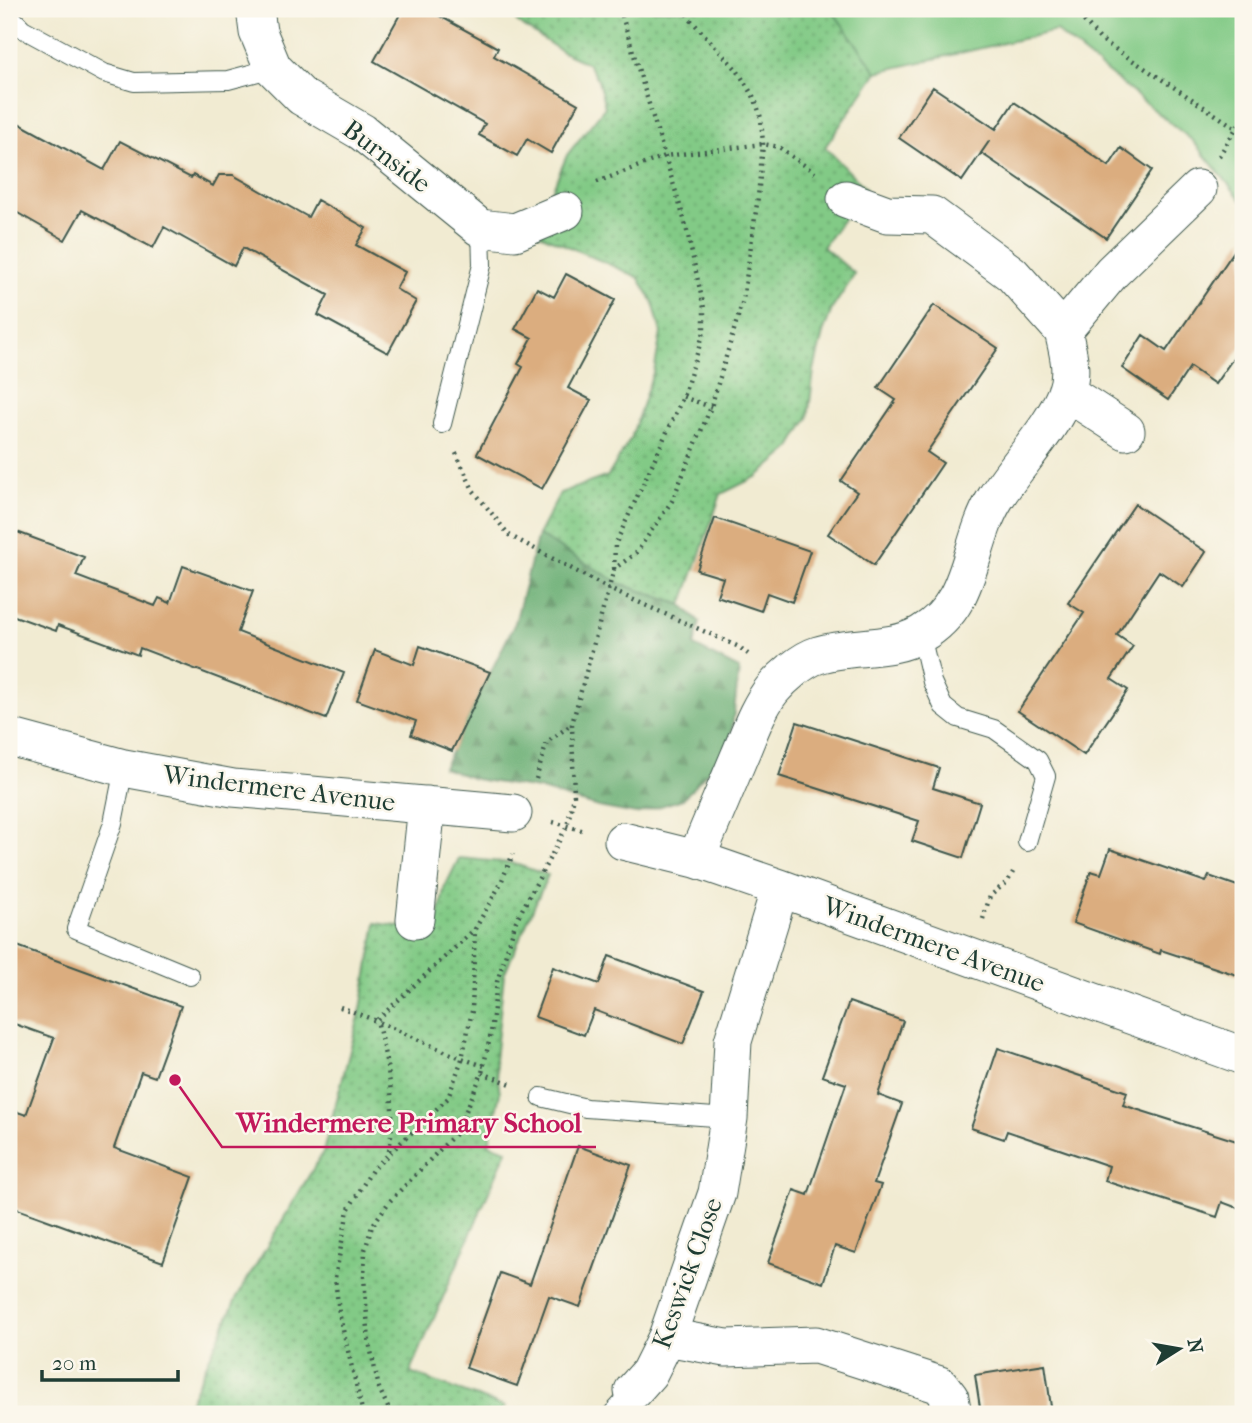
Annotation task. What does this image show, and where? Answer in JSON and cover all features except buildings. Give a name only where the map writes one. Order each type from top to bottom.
[{"type":"street","name":"Burnside","points":[[255,9],[258,32],[273,68],[302,97],[362,132],[481,228]]},
{"type":"street","points":[[1063,331],[1112,272],[1198,189]]},
{"type":"street","points":[[696,859],[756,718],[772,690],[784,678],[818,655],[893,645],[921,635],[947,616],[966,580],[979,531],[995,499],[1047,425],[1066,392],[1071,363],[1063,331],[1012,274],[932,215],[887,214],[846,199]]},
{"type":"street","points":[[481,228],[515,232],[565,211]]},
{"type":"street","points":[[1066,392],[1126,431]]},
{"type":"street","name":"Windermere Avenue","points":[[9,737],[124,768],[233,788],[519,814]]},
{"type":"street","name":"Windermere Avenue","points":[[415,920],[427,805]]},
{"type":"street","name":"Windermere Avenue","points":[[623,841],[696,859],[780,888],[1243,1056]]},
{"type":"street","name":"Keswick Close","points":[[623,1403],[649,1373],[667,1337],[717,1193],[729,1118],[733,1041],[780,888]]},
{"type":"street","points":[[667,1337],[726,1348],[817,1345],[940,1385],[950,1398],[953,1414]]},
{"type":"lane","points":[[9,15],[23,29],[104,73],[134,82],[228,80],[273,68]]},
{"type":"lane","points":[[442,424],[482,265],[481,228]]},
{"type":"lane","points":[[921,635],[932,682],[943,706],[958,718],[993,729],[1038,760],[1046,776],[1027,842]]},
{"type":"lane","points":[[124,768],[113,822],[76,929],[190,976]]},
{"type":"lane","points":[[541,1097],[586,1108],[729,1118]]},
{"type":"path","points":[[391,1414],[379,1388],[369,1342],[364,1277],[365,1250],[372,1226],[389,1202],[457,1132],[484,1066],[497,982],[516,921],[567,827],[574,797],[572,724],[614,569],[615,545],[684,397],[704,332],[704,308],[685,222],[620,9]]},
{"type":"path","points":[[614,569],[636,553],[672,501],[711,407],[743,300],[758,197],[763,144],[761,118],[755,99],[737,70],[689,18],[684,9]]},
{"type":"path","points":[[1077,9],[1082,19],[1100,39],[1237,128]]},
{"type":"path","points":[[565,211],[597,182],[665,156],[763,144],[779,147],[846,199]]},
{"type":"path","points":[[684,397],[711,407]]},
{"type":"path","points":[[442,424],[473,490],[509,535],[609,589],[737,646],[784,678]]},
{"type":"path","points":[[377,1020],[475,929],[500,885],[519,814],[547,742],[572,724]]},
{"type":"path","points":[[519,814],[623,841]]},
{"type":"path","points":[[970,957],[990,897],[1008,881],[1027,842]]},
{"type":"path","points":[[363,1414],[339,1313],[335,1278],[348,1210],[372,1170],[448,1098],[462,1059],[472,1011],[475,929]]},
{"type":"path","points":[[340,1007],[484,1066]]},
{"type":"path","points":[[377,1020],[393,1090],[393,1126],[389,1152]]},
{"type":"green space","points":[[510,9],[831,9],[877,72],[825,147],[865,188],[823,247],[855,274],[832,309],[823,333],[814,370],[808,418],[790,449],[758,476],[721,494],[682,605],[621,584],[538,535],[560,493],[608,476],[631,438],[655,367],[661,333],[653,302],[638,277],[535,232],[567,155],[605,107],[598,80],[587,63],[563,52],[517,22]]},
{"type":"green space","points":[[831,9],[1243,9],[1243,202],[1193,141],[1056,31],[877,72]]},
{"type":"green space","points":[[538,535],[621,584],[682,605],[700,622],[694,646],[739,669],[730,746],[683,799],[636,814],[598,807],[538,789],[475,779],[443,768],[515,623]]},
{"type":"green space","points":[[459,858],[512,863],[548,875],[504,974],[495,1060],[500,1093],[489,1144],[507,1150],[410,1373],[505,1407],[503,1414],[184,1414],[237,1297],[323,1152],[361,1009],[376,923],[436,932],[444,889]]},
{"type":"place","name":"Windermere Primary School","points":[[175,1080]]}]
